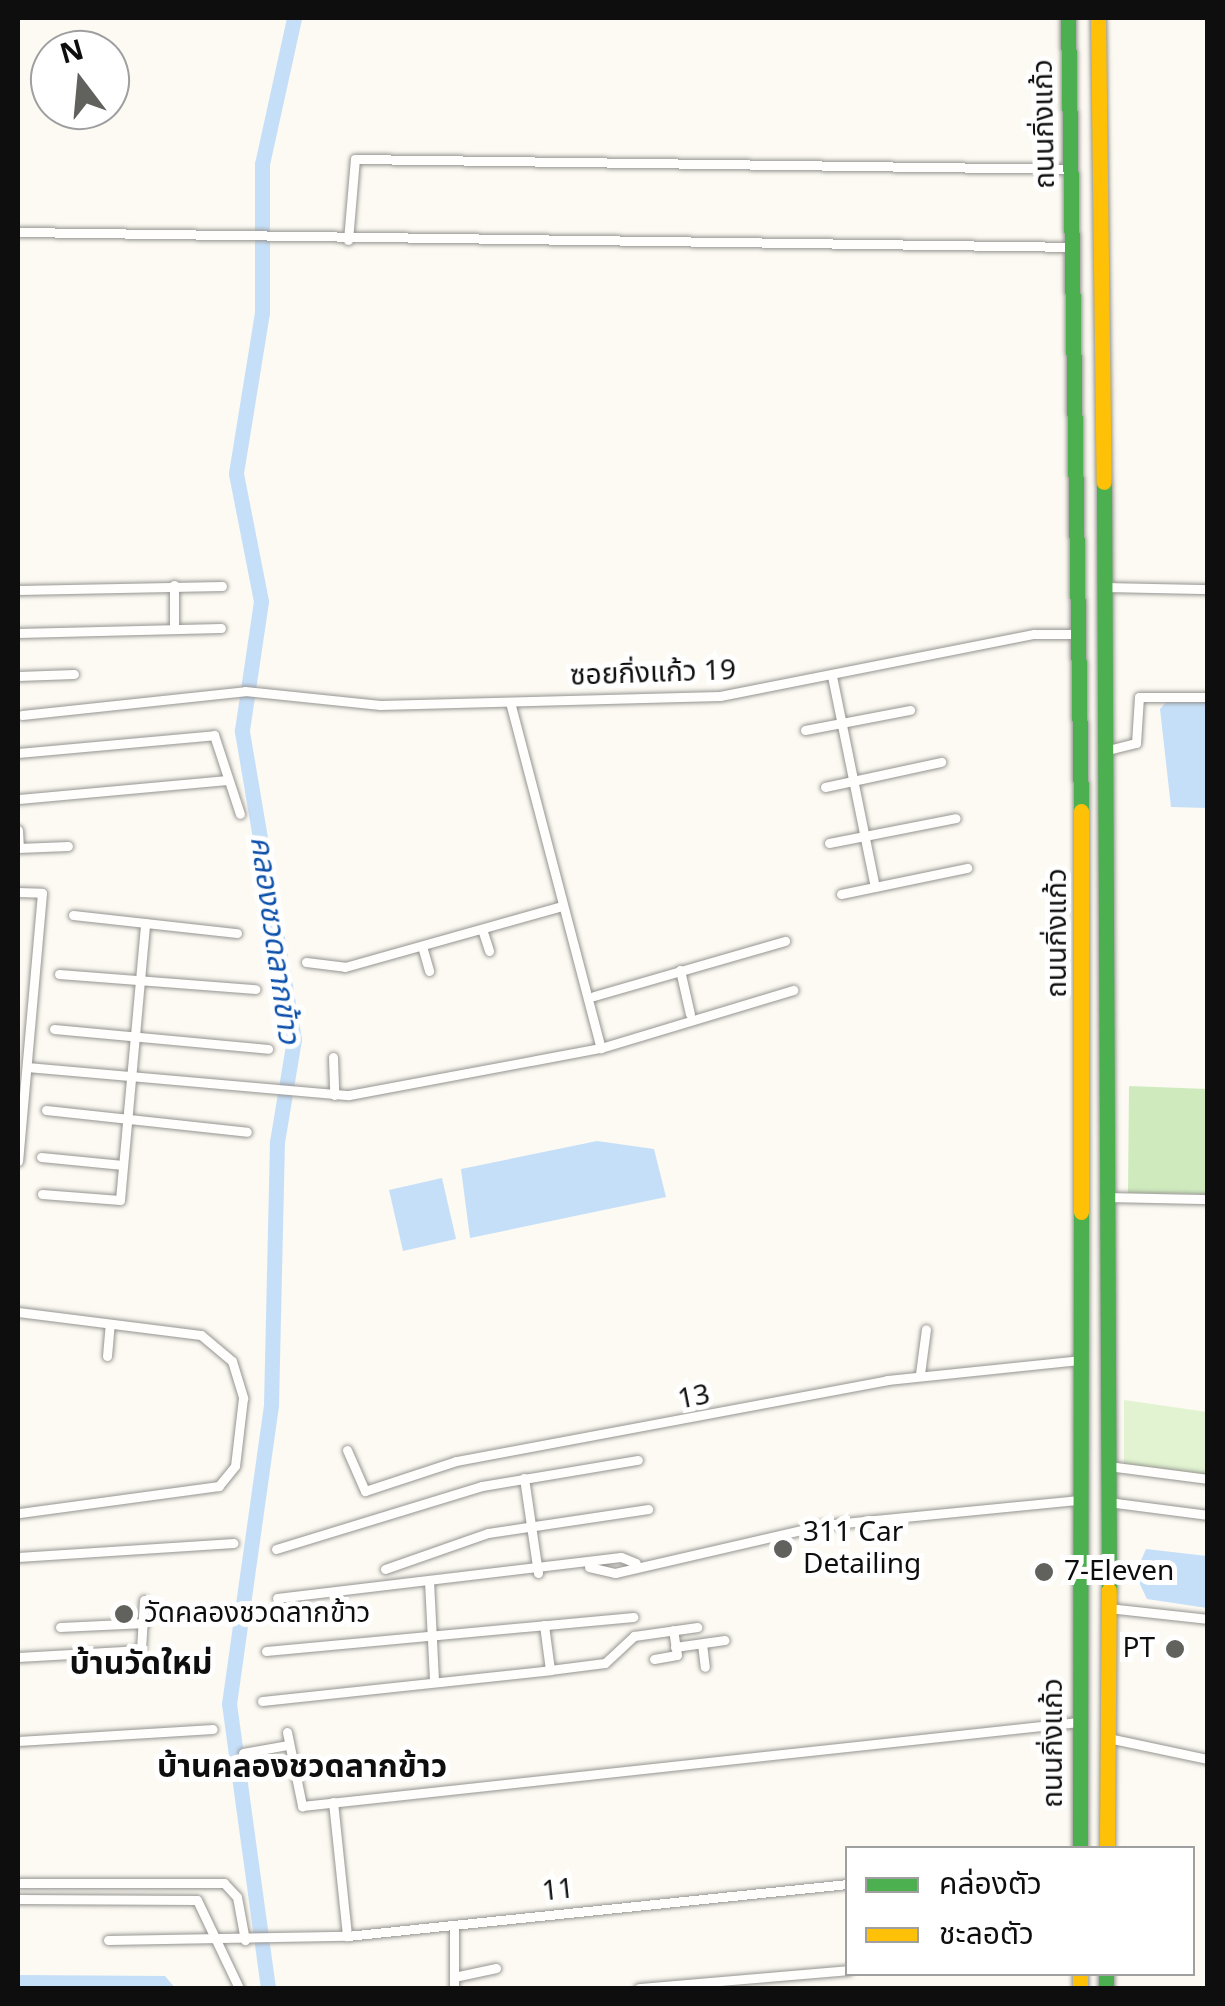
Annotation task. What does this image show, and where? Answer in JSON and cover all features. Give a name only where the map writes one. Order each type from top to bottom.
[{"type":"main road","name":"ถนนกิ่งแก้ว","points":[[1068,18],[1080,634],[1080,1846]]},
{"type":"main road","name":"ถนนกิ่งแก้ว","points":[[1098,18],[1109,587],[1107,1846]]},
{"type":"street","points":[[348,240],[355,159],[1071,169]]},
{"type":"street","points":[[18,232],[236,240],[1074,246]]},
{"type":"street","points":[[174,585],[174,627]]},
{"type":"street","points":[[18,590],[222,586]]},
{"type":"street","points":[[1109,587],[1208,589]]},
{"type":"street","points":[[18,633],[221,628]]},
{"type":"street","name":"ซอยกิ่งแก้ว 19","points":[[19,715],[265,690],[380,704],[720,696],[1034,634],[1080,634]]},
{"type":"street","points":[[18,676],[74,674]]},
{"type":"street","points":[[832,676],[876,886]]},
{"type":"street","points":[[1108,750],[1136,743],[1139,697],[1208,697]]},
{"type":"street","points":[[510,702],[601,1048]]},
{"type":"street","points":[[805,730],[910,710]]},
{"type":"street","points":[[18,753],[214,735],[240,814]]},
{"type":"street","points":[[826,787],[941,762]]},
{"type":"street","points":[[18,799],[228,780]]},
{"type":"street","points":[[829,843],[956,818]]},
{"type":"street","points":[[18,830],[18,848],[68,846]]},
{"type":"street","points":[[842,894],[967,868]]},
{"type":"street","points":[[18,892],[42,893],[18,1161]]},
{"type":"street","points":[[306,962],[325,970],[562,906]]},
{"type":"street","points":[[73,915],[236,933]]},
{"type":"street","points":[[42,1194],[120,1200],[145,923]]},
{"type":"street","points":[[482,929],[488,952]]},
{"type":"street","points":[[594,996],[785,941]]},
{"type":"street","points":[[422,946],[429,971]]},
{"type":"street","points":[[680,970],[690,1014]]},
{"type":"street","points":[[59,974],[255,990]]},
{"type":"street","points":[[26,1067],[334,1095],[601,1048],[690,1014],[794,990]]},
{"type":"street","points":[[18,1013],[31,1014]]},
{"type":"street","points":[[54,1029],[268,1049]]},
{"type":"street","points":[[333,1057],[334,1095]]},
{"type":"street","points":[[46,1110],[247,1132]]},
{"type":"street","points":[[42,1157],[124,1165]]},
{"type":"street","points":[[1110,1197],[1208,1199]]},
{"type":"street","points":[[18,1312],[201,1335],[224,1351],[244,1398],[232,1475],[192,1494],[18,1513]]},
{"type":"street","points":[[107,1356],[110,1324]]},
{"type":"street","points":[[920,1374],[926,1329]]},
{"type":"street","name":"13","points":[[348,1450],[365,1492],[456,1461],[920,1374],[1082,1360]]},
{"type":"street","points":[[276,1550],[524,1478],[638,1460]]},
{"type":"street","points":[[1108,1466],[1208,1480]]},
{"type":"street","points":[[524,1478],[538,1573]]},
{"type":"street","points":[[277,1598],[589,1567],[622,1557],[636,1563],[823,1525],[1080,1500]]},
{"type":"street","points":[[1108,1502],[1208,1515]]},
{"type":"street","points":[[385,1569],[532,1526],[648,1509]]},
{"type":"street","points":[[18,1557],[234,1543]]},
{"type":"street","points":[[429,1582],[434,1681]]},
{"type":"street","points":[[18,1657],[141,1650],[144,1600]]},
{"type":"street","points":[[1108,1608],[1208,1619]]},
{"type":"street","points":[[266,1651],[633,1617]]},
{"type":"street","points":[[60,1626],[145,1623]]},
{"type":"street","points":[[544,1624],[550,1670]]},
{"type":"street","points":[[262,1701],[605,1663],[634,1636],[698,1627]]},
{"type":"street","points":[[654,1659],[676,1655],[673,1630]]},
{"type":"street","points":[[676,1647],[725,1640]]},
{"type":"street","points":[[702,1644],[705,1668]]},
{"type":"street","points":[[287,1732],[297,1805],[1078,1722]]},
{"type":"street","points":[[18,1741],[213,1729]]},
{"type":"street","points":[[1108,1738],[1208,1759]]},
{"type":"street","points":[[243,1753],[288,1745]]},
{"type":"street","points":[[333,1802],[347,1936]]},
{"type":"street","points":[[18,1883],[224,1883],[237,1896],[250,1940]]},
{"type":"street","name":"11","points":[[108,1940],[347,1936],[845,1884]]},
{"type":"street","points":[[18,1899],[197,1900],[239,1988]]},
{"type":"street","points":[[454,1925],[454,1983],[496,1968]]},
{"type":"street","points":[[639,1988],[845,1970]]},
{"type":"green space","points":[[1129,1086],[1207,1089],[1207,1194],[1128,1193]]},
{"type":"green space","points":[[1124,1400],[1207,1412],[1207,1476],[1124,1465]]},
{"type":"water","points":[[1207,700],[1207,808],[1171,807],[1160,709],[1167,701]]},
{"type":"water","points":[[597,1141],[654,1149],[666,1197],[470,1238],[461,1169]]},
{"type":"water","points":[[442,1178],[456,1239],[403,1251],[389,1190]]},
{"type":"water","points":[[1146,1549],[1207,1556],[1207,1608],[1147,1599],[1135,1574]]},
{"type":"water","points":[[18,1975],[165,1976],[175,1988],[18,1988]]},
{"type":"waterway","name":"คลองชวดลากข้าว","points":[[268,1988],[229,1704],[271,1405],[277,1142],[294,1039],[242,730],[261,601],[236,473],[262,313],[262,164],[294,18]]},
{"type":"traffic: fast","points":[[1068,18],[1081,811]]},
{"type":"traffic: fast","points":[[1104,482],[1109,1590]]},
{"type":"traffic: fast","points":[[1080,1846],[1081,1212]]},
{"type":"traffic: fast","points":[[1106,1976],[1106,1988]]},
{"type":"traffic: slow","points":[[1098,18],[1104,482]]},
{"type":"traffic: slow","points":[[1081,811],[1081,1212]]},
{"type":"traffic: slow","points":[[1107,1846],[1109,1590]]},
{"type":"traffic: slow","points":[[1080,1976],[1080,1988]]},
{"type":"place","name":"311 Car Detailing","points":[[783,1549]]},
{"type":"place","name":"7-Eleven","points":[[1044,1572]]},
{"type":"place","name":"วัดคลองชวดลากข้าว","points":[[124,1614]]},
{"type":"place","name":"PT","points":[[1175,1649]]},
{"type":"district","name":"บ้านวัดใหม่","points":[[141,1664]]},
{"type":"district","name":"บ้านคลองชวดลากข้าว","points":[[302,1767]]}]
